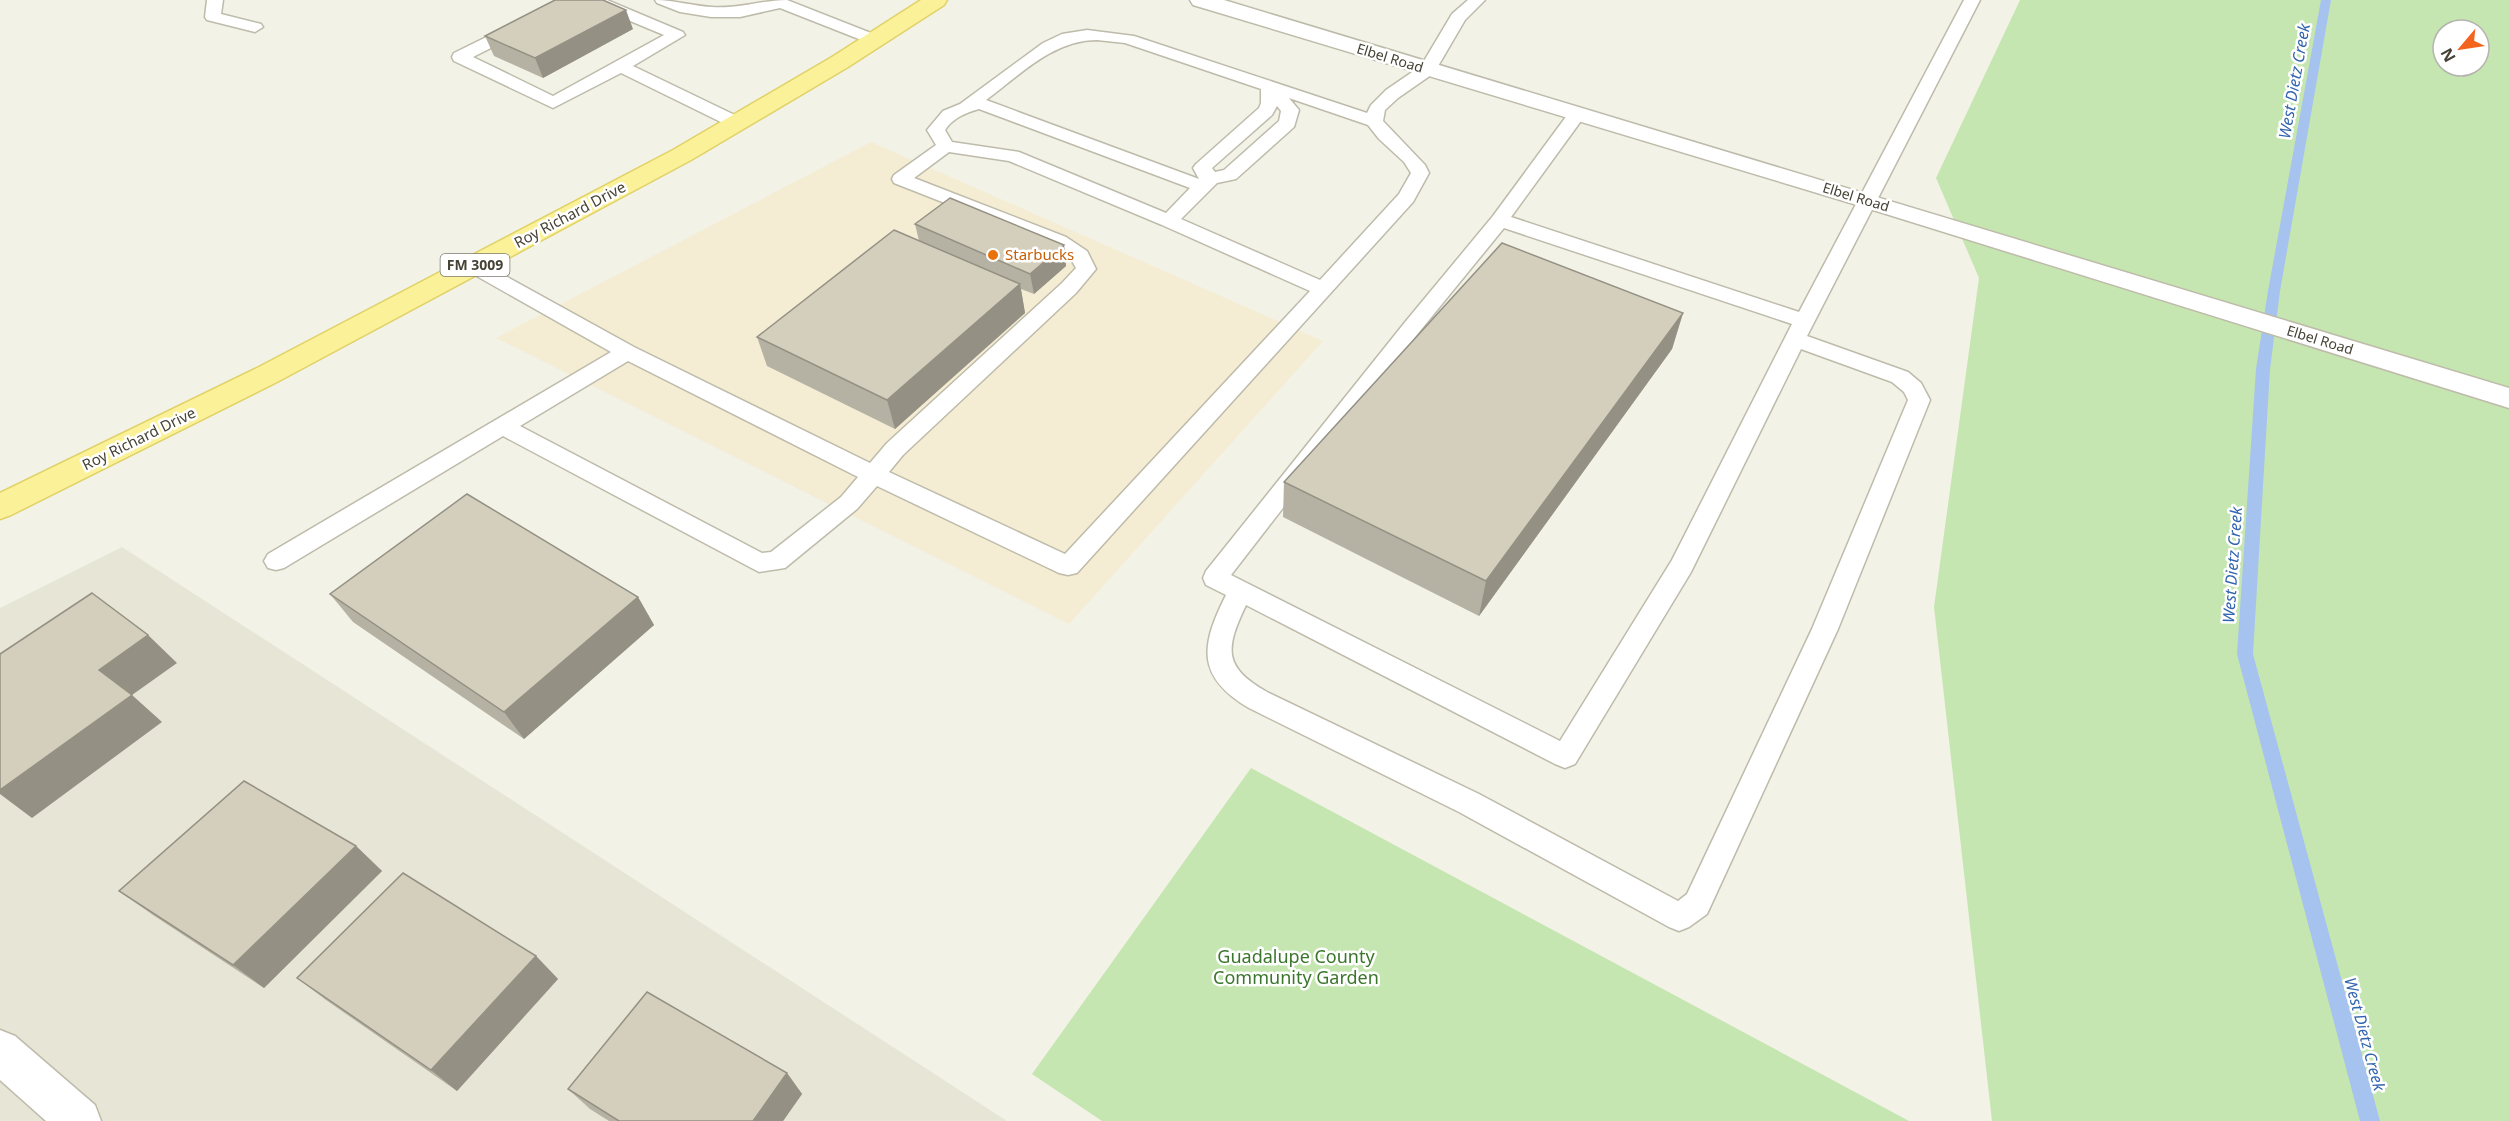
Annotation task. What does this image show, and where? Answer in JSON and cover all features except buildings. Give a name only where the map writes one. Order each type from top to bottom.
[{"type":"main road","name":"Roy Richard Drive","points":[[0,507],[258,380],[682,155],[875,40],[936,0]]},
{"type":"street","name":"Elbel Road","points":[[1202,0],[1866,200],[2509,398]]},
{"type":"street","points":[[0,1051],[79,1121]]},
{"type":"lane","points":[[215,0],[213,17],[255,27]]},
{"type":"lane","points":[[574,0],[460,57],[553,103],[677,35],[593,0]]},
{"type":"lane","points":[[663,0],[686,9],[711,12],[740,12],[783,2],[875,40]]},
{"type":"lane","points":[[473,266],[627,352],[875,475],[1068,566],[1406,198],[1420,173],[1415,161],[1407,152],[1392,143],[1380,131],[1374,120],[1377,109],[1428,69],[1458,17],[1477,0]]},
{"type":"lane","points":[[1577,114],[1500,220],[1413,326],[1215,579],[1565,756],[1682,565],[1799,330],[1972,0]]},
{"type":"lane","points":[[966,107],[1063,38],[1098,34],[1128,39],[1374,120]]},
{"type":"lane","points":[[620,66],[737,123]]},
{"type":"lane","points":[[1169,221],[1207,182],[1230,175],[1288,123],[1290,110],[1269,87]]},
{"type":"lane","points":[[1207,182],[1203,168],[1266,111],[1270,104],[1269,87]]},
{"type":"lane","points":[[946,146],[936,130],[940,122],[951,112],[980,104],[1207,182]]},
{"type":"lane","points":[[502,426],[759,563],[777,561],[849,503],[895,449],[1069,288],[1086,269],[1086,262],[1074,249],[1059,241],[901,179],[946,146],[1013,156],[1169,221],[1323,290]]},
{"type":"lane","points":[[1240,592],[1222,629],[1220,664],[1234,686],[1258,700],[1469,803],[1679,918],[1697,904],[1820,639],[1918,400],[1913,388],[1900,376],[1799,330],[1500,220]]},
{"type":"lane","points":[[276,561],[627,352]]},
{"type":"shaded area","points":[[871,142],[1323,341],[1069,624],[496,338]]},
{"type":"shaded area","points":[[122,547],[1007,1121],[0,1121],[0,608]]},
{"type":"green space","points":[[2020,0],[2509,0],[2509,1121],[1992,1121],[1934,607],[1979,278],[1936,178]]},
{"type":"green space","name":"Guadalupe County Community Garden","points":[[1251,768],[1909,1121],[1102,1121],[1032,1074]]},
{"type":"waterway","name":"West Dietz Creek","points":[[2326,0],[2274,291],[2263,369],[2245,654],[2370,1121]]},
{"type":"place","name":"Starbucks","points":[[993,255]]}]
